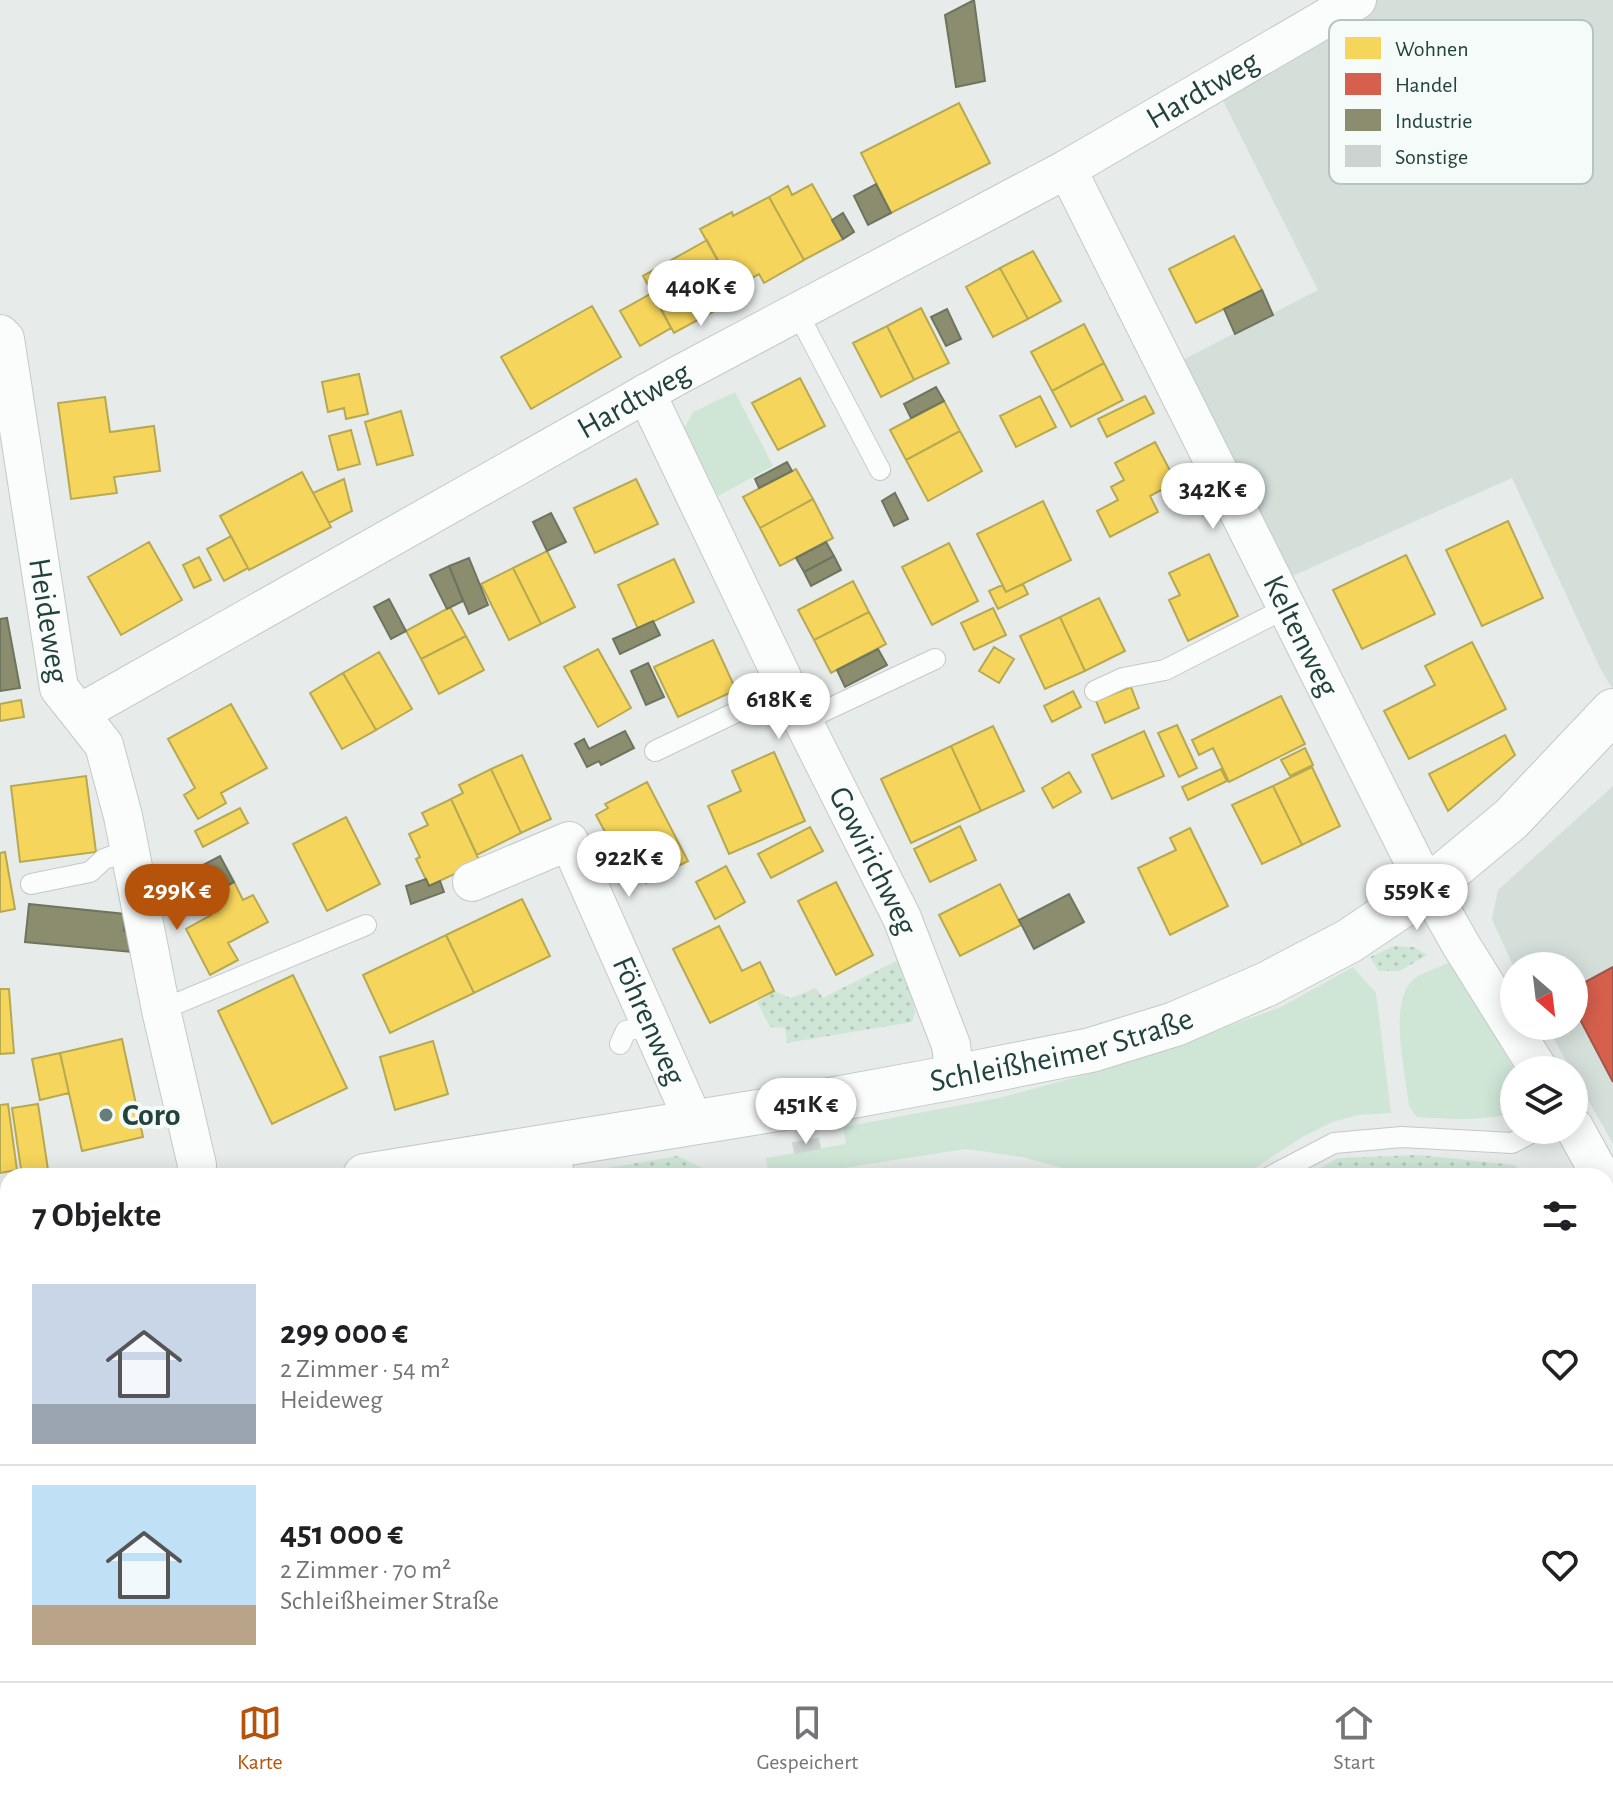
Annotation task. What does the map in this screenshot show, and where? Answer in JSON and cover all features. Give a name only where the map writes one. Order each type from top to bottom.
[{"type":"street","name":"Hardtweg","points":[[80,713],[646,393],[1067,169],[1357,0]]},
{"type":"street","name":"Keltenweg","points":[[1067,169],[1428,888],[1530,1056]]},
{"type":"street","name":"Heideweg","points":[[0,334],[5,339],[20,422],[59,688],[104,745],[130,850],[161,1010],[197,1168]]},
{"type":"street","name":"Gowirichweg","points":[[646,393],[803,721],[902,918],[951,1045],[955,1077]]},
{"type":"street","name":"Schleißheimer Straße","points":[[463,1168],[561,1160],[694,1122],[1091,1050],[1175,1024],[1267,984],[1349,941],[1428,888],[1511,819],[1613,711]]},
{"type":"street","name":"Föhrenweg","points":[[472,882],[569,841],[694,1122]]},
{"type":"street","points":[[1583,1144],[1597,1168]]},
{"type":"lane","points":[[797,312],[880,470]]},
{"type":"lane","points":[[1095,691],[1123,678],[1165,670],[1286,608]]},
{"type":"lane","points":[[803,721],[935,659]]},
{"type":"lane","points":[[655,751],[787,688]]},
{"type":"lane","points":[[31,884],[90,872],[104,859],[130,850]]},
{"type":"lane","points":[[161,1010],[366,925]]},
{"type":"lane","points":[[620,1044],[626,1031],[652,1024]]},
{"type":"lane","points":[[1286,1168],[1334,1143],[1402,1137],[1500,1142]]},
{"type":"shaded area","points":[[1328,0],[1613,0],[1613,690],[1512,478],[1281,581],[1173,365],[1318,290],[1210,75]]},
{"type":"shaded area","points":[[1613,786],[1613,1144],[1588,1100],[1588,1056],[1563,1056],[1555,1040],[1588,1040],[1588,952],[1507,952],[1492,919],[1498,890]]},
{"type":"green space","points":[[735,392],[773,466],[718,496],[683,430],[693,412]]},
{"type":"green space","points":[[1394,946],[1414,947],[1427,955],[1400,971],[1379,971],[1370,957]]},
{"type":"green space","points":[[898,960],[914,999],[912,1022],[787,1043],[785,1028],[770,1027],[757,1002],[774,991],[790,998],[816,988],[823,998]]},
{"type":"green space","points":[[1448,963],[1462,972],[1507,1056],[1500,1056],[1500,1116],[1476,1119],[1417,1117],[1409,1106],[1400,1039],[1401,1004],[1414,979]]},
{"type":"green space","points":[[1353,967],[1376,993],[1391,1113],[1358,1115],[1333,1122],[1304,1136],[1255,1168],[1063,1168],[1022,1157],[966,1149],[844,1168],[768,1168],[766,1158],[846,1144],[843,1127],[999,1098],[1124,1064],[1281,1007]]},
{"type":"green space","points":[[1419,1155],[1514,1165],[1518,1168],[1321,1168],[1338,1158]]},
{"type":"green space","points":[[677,1156],[703,1168],[608,1168]]},
{"type":"building: Wohnen","points":[[959,103],[990,163],[891,213],[861,153]]},
{"type":"building: Wohnen","points":[[812,184],[843,239],[804,260],[769,197],[788,186],[792,195]]},
{"type":"building: Wohnen","points":[[769,197],[804,260],[764,283],[759,274],[733,288],[700,229]]},
{"type":"building: Wohnen","points":[[1234,236],[1262,290],[1196,323],[1169,269]]},
{"type":"building: Wohnen","points":[[707,240],[738,298],[674,333],[643,276]]},
{"type":"building: Wohnen","points":[[1033,251],[1061,301],[1028,319],[1000,268]]},
{"type":"building: Wohnen","points":[[1000,268],[1028,319],[993,337],[966,287]]},
{"type":"building: Wohnen","points":[[652,293],[671,328],[640,346],[620,311]]},
{"type":"building: Wohnen","points":[[592,306],[621,357],[531,409],[501,357]]},
{"type":"building: Wohnen","points":[[921,308],[949,363],[914,380],[887,326]]},
{"type":"building: Wohnen","points":[[1084,324],[1104,363],[1052,391],[1031,352]]},
{"type":"building: Wohnen","points":[[887,326],[914,380],[881,397],[853,343]]},
{"type":"building: Wohnen","points":[[1104,363],[1123,400],[1071,427],[1052,391]]},
{"type":"building: Wohnen","points":[[359,374],[368,414],[346,419],[344,408],[328,412],[322,382]]},
{"type":"building: Wohnen","points":[[800,378],[825,426],[778,450],[752,403]]},
{"type":"building: Wohnen","points":[[1040,396],[1056,427],[1016,447],[1000,416]]},
{"type":"building: Wohnen","points":[[1145,396],[1154,413],[1107,437],[1098,419]]},
{"type":"building: Wohnen","points":[[105,397],[110,432],[154,426],[160,471],[114,477],[117,493],[71,499],[58,403]]},
{"type":"building: Wohnen","points":[[944,401],[960,431],[906,460],[890,430]]},
{"type":"building: Wohnen","points":[[401,411],[413,455],[377,465],[365,422]]},
{"type":"building: Wohnen","points":[[351,430],[360,464],[338,470],[329,436]]},
{"type":"building: Wohnen","points":[[960,431],[982,471],[928,501],[906,460]]},
{"type":"building: Wohnen","points":[[1155,442],[1176,482],[1150,496],[1158,512],[1110,537],[1097,511],[1118,500],[1111,487],[1124,480],[1115,463]]},
{"type":"building: Wohnen","points":[[796,469],[813,499],[760,528],[743,497]]},
{"type":"building: Wohnen","points":[[302,472],[331,527],[249,570],[220,516]]},
{"type":"building: Wohnen","points":[[344,479],[352,511],[329,523],[313,493]]},
{"type":"building: Wohnen","points":[[636,479],[658,524],[595,553],[574,508]]},
{"type":"building: Wohnen","points":[[813,499],[833,538],[780,566],[760,528]]},
{"type":"building: Wohnen","points":[[1043,501],[1071,560],[1006,592],[977,534]]},
{"type":"building: Wohnen","points":[[1508,521],[1543,598],[1482,626],[1446,550]]},
{"type":"building: Wohnen","points":[[231,536],[248,568],[224,581],[207,549]]},
{"type":"building: Wohnen","points":[[149,542],[182,600],[121,635],[88,577]]},
{"type":"building: Wohnen","points":[[949,543],[978,601],[932,625],[902,567]]},
{"type":"building: Wohnen","points":[[547,551],[575,607],[541,624],[513,568]]},
{"type":"building: Wohnen","points":[[1209,554],[1238,616],[1188,641],[1169,600],[1180,595],[1169,573]]},
{"type":"building: Wohnen","points":[[1406,555],[1435,614],[1362,649],[1333,590]]},
{"type":"building: Wohnen","points":[[199,557],[211,580],[194,588],[183,565]]},
{"type":"building: Wohnen","points":[[674,559],[694,602],[638,629],[618,585]]},
{"type":"building: Wohnen","points":[[513,568],[541,624],[509,640],[481,584]]},
{"type":"building: Wohnen","points":[[853,581],[869,612],[814,640],[798,610]]},
{"type":"building: Wohnen","points":[[1023,584],[1028,594],[998,609],[989,591],[1002,585],[1006,592]]},
{"type":"building: Wohnen","points":[[1099,598],[1125,651],[1085,671],[1060,617]]},
{"type":"building: Wohnen","points":[[450,607],[466,636],[421,659],[406,631]]},
{"type":"building: Wohnen","points":[[993,608],[1006,635],[974,650],[961,623]]},
{"type":"building: Wohnen","points":[[869,612],[886,644],[831,673],[814,640]]},
{"type":"building: Wohnen","points":[[1060,617],[1085,671],[1045,689],[1020,636]]},
{"type":"building: Wohnen","points":[[466,636],[484,670],[439,694],[421,659]]},
{"type":"building: Wohnen","points":[[713,640],[736,690],[678,717],[654,667]]},
{"type":"building: Wohnen","points":[[1472,642],[1506,709],[1409,759],[1384,711],[1435,685],[1425,666]]},
{"type":"building: Wohnen","points":[[994,647],[1014,659],[999,683],[979,671]]},
{"type":"building: Wohnen","points":[[598,649],[631,708],[598,727],[564,667]]},
{"type":"building: Wohnen","points":[[379,652],[412,709],[376,730],[343,673]]},
{"type":"building: Wohnen","points":[[343,673],[376,730],[342,749],[310,693]]},
{"type":"building: Wohnen","points":[[1131,687],[1139,708],[1105,723],[1096,701]]},
{"type":"building: Wohnen","points":[[1073,691],[1081,707],[1052,722],[1044,706]]},
{"type":"building: Wohnen","points":[[1281,696],[1305,744],[1229,782],[1213,748],[1199,755],[1192,740]]},
{"type":"building: Wohnen","points":[[21,700],[24,717],[0,721],[0,704]]},
{"type":"building: Wohnen","points":[[231,704],[267,768],[221,793],[226,803],[198,819],[184,795],[195,788],[168,739]]},
{"type":"building: Wohnen","points":[[1177,725],[1197,768],[1179,777],[1158,733]]},
{"type":"building: Wohnen","points":[[993,726],[1024,791],[981,811],[951,746]]},
{"type":"building: Wohnen","points":[[1144,731],[1164,776],[1112,799],[1092,755]]},
{"type":"building: Wohnen","points":[[1505,735],[1515,755],[1448,811],[1429,774]]},
{"type":"building: Wohnen","points":[[951,746],[981,811],[911,843],[881,779]]},
{"type":"building: Wohnen","points":[[1305,748],[1313,765],[1290,776],[1281,760]]},
{"type":"building: Wohnen","points":[[774,752],[805,821],[729,854],[708,806],[741,791],[732,771]]},
{"type":"building: Wohnen","points":[[522,755],[551,819],[521,833],[491,769]]},
{"type":"building: Wohnen","points":[[1312,767],[1340,826],[1302,845],[1273,786]]},
{"type":"building: Wohnen","points":[[491,769],[521,833],[477,855],[451,799],[463,793],[459,785]]},
{"type":"building: Wohnen","points":[[1221,769],[1227,781],[1188,800],[1182,787]]},
{"type":"building: Wohnen","points":[[1069,772],[1081,792],[1053,808],[1042,788]]},
{"type":"building: Wohnen","points":[[86,776],[96,852],[20,862],[11,786]]},
{"type":"building: Wohnen","points":[[647,782],[688,861],[646,883],[626,845],[615,851],[596,815],[608,808],[605,804]]},
{"type":"building: Wohnen","points":[[1273,786],[1302,845],[1262,864],[1232,805]]},
{"type":"building: Wohnen","points":[[451,799],[480,862],[429,886],[416,859],[420,857],[409,834],[428,825],[422,813]]},
{"type":"building: Wohnen","points":[[240,808],[248,823],[203,847],[195,831]]},
{"type":"building: Wohnen","points":[[346,817],[380,884],[327,911],[293,844]]},
{"type":"building: Wohnen","points":[[960,826],[976,860],[930,882],[914,849]]},
{"type":"building: Wohnen","points":[[810,827],[823,851],[771,878],[758,854]]},
{"type":"building: Wohnen","points":[[1190,828],[1228,906],[1170,935],[1138,868],[1176,850],[1170,838]]},
{"type":"building: Wohnen","points":[[5,852],[15,909],[0,912],[0,853]]},
{"type":"building: Wohnen","points":[[726,866],[745,902],[715,919],[696,882]]},
{"type":"building: Wohnen","points":[[234,882],[243,900],[253,895],[268,922],[228,943],[238,960],[210,975],[186,929],[211,915],[202,899]]},
{"type":"building: Wohnen","points":[[836,882],[873,955],[836,975],[798,901]]},
{"type":"building: Wohnen","points":[[1000,884],[1021,925],[960,956],[939,915]]},
{"type":"building: Wohnen","points":[[522,899],[550,956],[474,993],[446,935]]},
{"type":"building: Wohnen","points":[[719,926],[742,971],[760,962],[774,991],[710,1023],[673,949]]},
{"type":"building: Wohnen","points":[[446,935],[474,993],[390,1033],[363,975]]},
{"type":"building: Wohnen","points":[[293,975],[347,1088],[272,1124],[218,1011]]},
{"type":"building: Wohnen","points":[[0,989],[9,989],[14,1053],[0,1054]]},
{"type":"building: Wohnen","name":"Coro","points":[[122,1039],[143,1137],[82,1151],[60,1053]]},
{"type":"building: Wohnen","points":[[433,1041],[448,1094],[395,1110],[380,1057]]},
{"type":"building: Wohnen","points":[[60,1053],[69,1093],[40,1100],[32,1059]]},
{"type":"building: Wohnen","points":[[8,1104],[17,1168],[0,1168],[0,1105]]},
{"type":"building: Wohnen","points":[[38,1104],[48,1168],[21,1168],[12,1108]]},
{"type":"building: Handel","points":[[1613,967],[1613,1082],[1588,1035],[1588,980]]},
{"type":"building: Industrie","points":[[974,0],[985,81],[956,87],[945,15]]},
{"type":"building: Industrie","points":[[876,184],[891,213],[868,225],[854,196]]},
{"type":"building: Industrie","points":[[843,213],[854,232],[843,239],[832,220]]},
{"type":"building: Industrie","points":[[1262,290],[1273,315],[1235,334],[1224,309]]},
{"type":"building: Industrie","points":[[947,309],[961,339],[946,346],[931,317]]},
{"type":"building: Industrie","points":[[936,387],[944,401],[911,418],[904,404]]},
{"type":"building: Industrie","points":[[787,462],[792,471],[759,488],[755,479]]},
{"type":"building: Industrie","points":[[895,493],[908,519],[894,526],[882,501]]},
{"type":"building: Industrie","points":[[551,513],[566,542],[547,551],[533,522]]},
{"type":"building: Industrie","points":[[826,542],[834,556],[804,572],[796,558]]},
{"type":"building: Industrie","points":[[834,556],[841,570],[811,586],[804,572]]},
{"type":"building: Industrie","points":[[469,558],[488,605],[469,614],[449,566]]},
{"type":"building: Industrie","points":[[449,566],[463,601],[447,609],[430,575]]},
{"type":"building: Industrie","points":[[389,599],[406,631],[391,639],[374,607]]},
{"type":"building: Industrie","points":[[7,618],[20,688],[0,691],[0,619]]},
{"type":"building: Industrie","points":[[653,621],[660,635],[620,654],[613,639]]},
{"type":"building: Industrie","points":[[878,649],[887,665],[845,687],[837,670]]},
{"type":"building: Industrie","points":[[648,663],[664,697],[646,705],[631,671]]},
{"type":"building: Industrie","points":[[625,731],[634,748],[601,765],[599,761],[587,767],[575,744],[584,739],[589,749]]},
{"type":"building: Industrie","points":[[220,856],[234,882],[202,899],[188,873]]},
{"type":"building: Industrie","points":[[426,879],[429,886],[440,881],[444,892],[411,904],[406,886]]},
{"type":"building: Industrie","points":[[1069,894],[1084,922],[1034,949],[1019,920]]},
{"type":"building: Industrie","points":[[29,904],[125,914],[124,931],[134,932],[132,952],[25,942]]},
{"type":"building: Sonstige","points":[[818,1139],[820,1148],[795,1153],[793,1143]]},
{"type":"place","name":"Coro","points":[[106,1115]]}]
